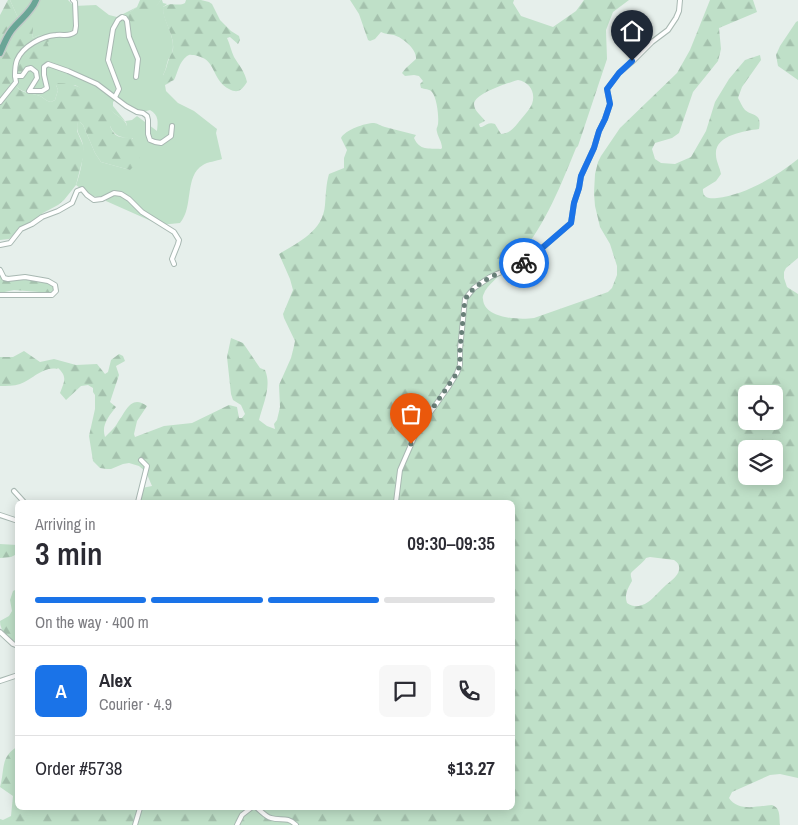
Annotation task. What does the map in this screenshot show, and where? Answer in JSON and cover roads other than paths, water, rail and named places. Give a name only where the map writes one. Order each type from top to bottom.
[{"type":"main road","points":[[0,53],[9,33],[34,6],[36,0]]},
{"type":"street","points":[[0,102],[16,82],[16,61],[23,52],[40,39],[54,35],[71,35],[76,32],[76,8],[73,0]]},
{"type":"street","points":[[396,500],[400,470],[417,431],[449,386],[460,365],[465,299],[474,288],[490,277],[527,261],[571,223],[581,176],[594,148],[610,104],[607,89],[619,73],[652,42],[668,30],[679,11],[680,0]]},
{"type":"street","points":[[115,97],[119,90],[108,60],[113,29],[121,18],[125,18],[127,21],[129,37],[138,59],[136,77]]},
{"type":"street","points":[[15,76],[22,76],[27,69],[31,68],[36,72],[37,78],[29,91],[42,91],[47,88],[44,67],[48,64],[97,84],[137,112],[143,113],[147,116],[150,140],[161,143],[171,136],[172,126]]},
{"type":"street","points":[[0,245],[10,243],[21,229],[72,203],[77,191],[82,189],[94,200],[114,194],[121,194],[142,212],[174,232],[179,240],[172,259],[174,264]]},
{"type":"street","points":[[0,270],[4,278],[8,279],[25,277],[48,281],[55,285],[56,291],[52,295],[0,295]]},
{"type":"street","points":[[138,500],[147,466],[141,460]]},
{"type":"street","points":[[14,491],[22,500]]},
{"type":"street","points":[[0,515],[15,520]]},
{"type":"street","points":[[0,632],[15,645]]},
{"type":"street","points":[[0,680],[15,676]]},
{"type":"street","points":[[135,825],[139,810]]},
{"type":"street","points":[[237,825],[242,815],[248,810]]},
{"type":"street","points":[[260,810],[272,818],[284,818],[296,825]]}]
